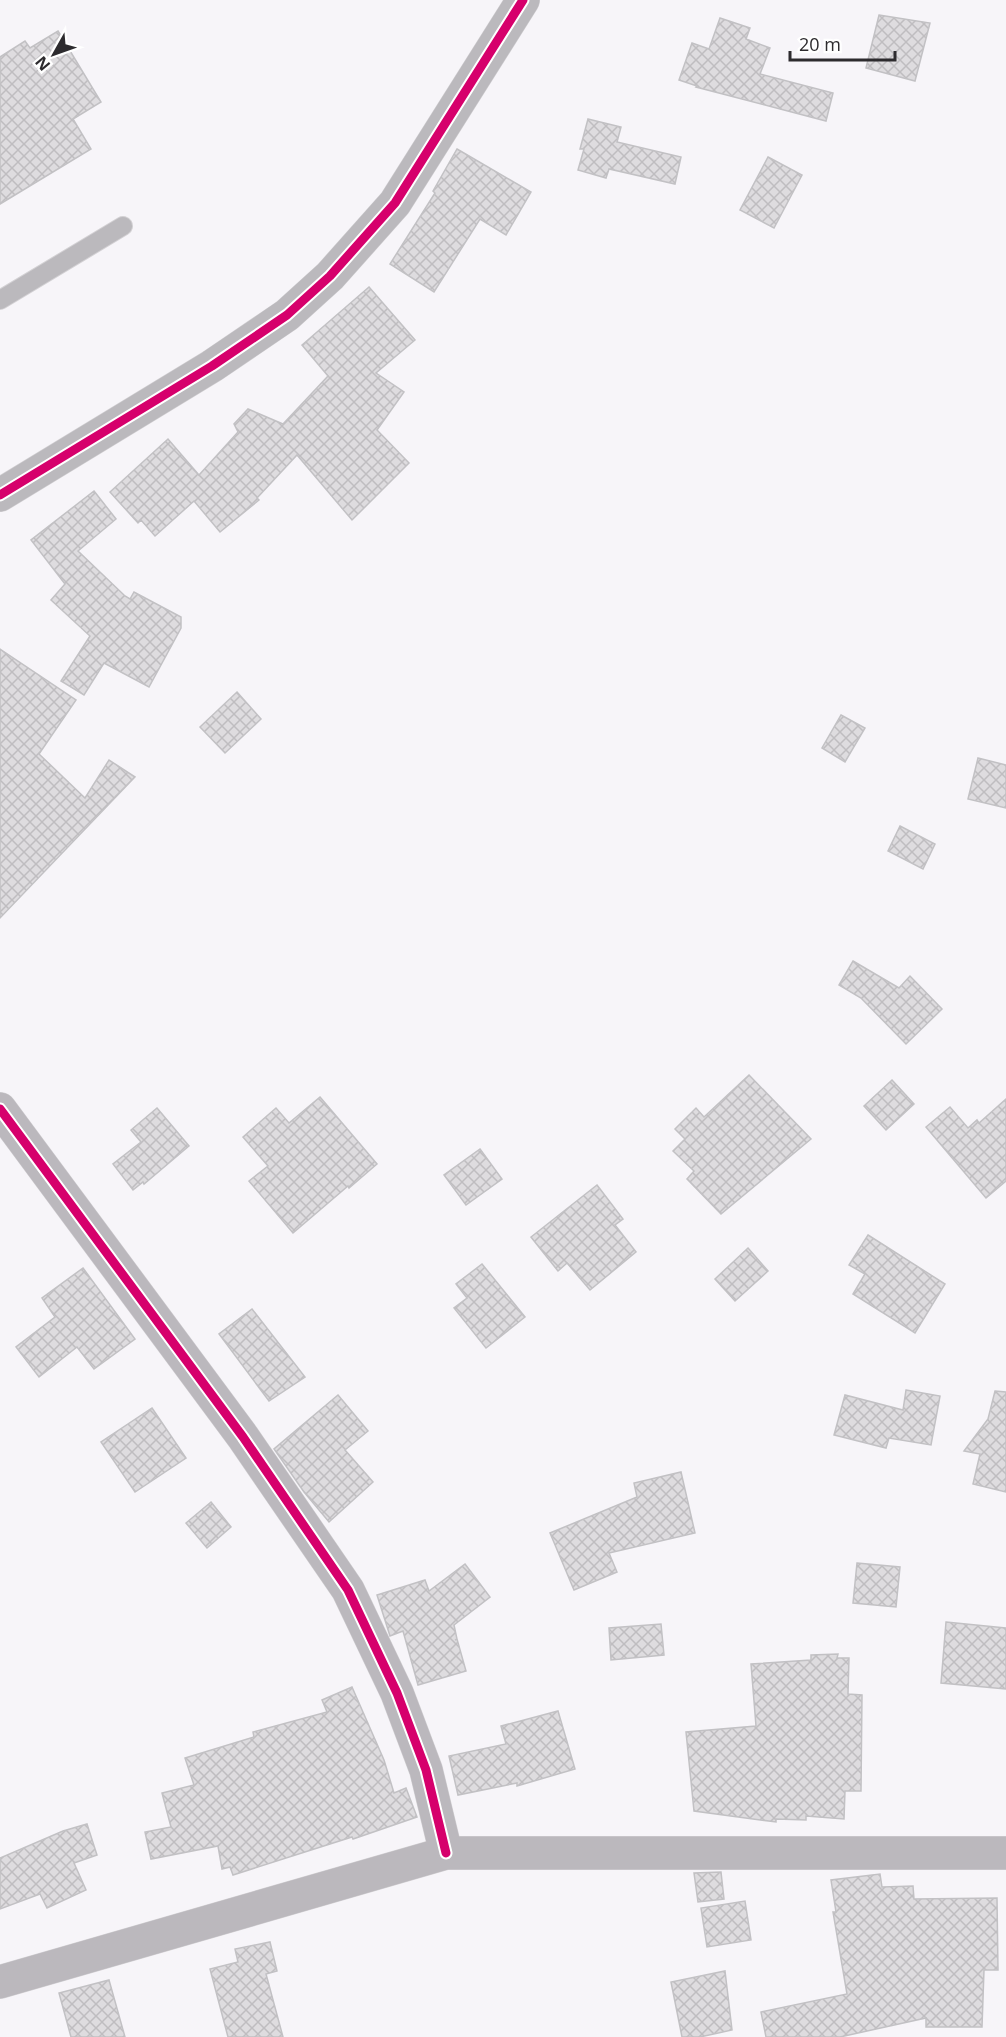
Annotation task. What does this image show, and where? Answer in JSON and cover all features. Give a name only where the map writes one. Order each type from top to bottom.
[{"type":"main road","points":[[0,1109],[243,1437],[348,1590],[397,1693],[426,1770],[446,1852]]},
{"type":"main road","points":[[0,1982],[446,1852],[1006,1853]]},
{"type":"street","points":[[0,495],[212,366],[287,315],[330,276],[395,203],[524,0]]},
{"type":"lane","points":[[0,300],[123,226]]},
{"type":"building","points":[[879,15],[930,23],[915,81],[866,68]]},
{"type":"building","points":[[720,18],[750,28],[746,39],[770,48],[760,74],[833,93],[826,121],[696,87],[679,80],[692,43],[709,49]]},
{"type":"building","points":[[58,31],[101,102],[73,119],[91,149],[0,204],[0,57],[25,41],[30,48]]},
{"type":"building","points":[[588,119],[621,127],[617,142],[681,157],[675,184],[609,169],[606,178],[578,170],[584,149],[580,149]]},
{"type":"building","points":[[457,149],[531,192],[506,235],[480,219],[434,292],[390,264],[435,193],[433,191]]},
{"type":"building","points":[[768,157],[802,175],[774,228],[740,210]]},
{"type":"building","points":[[369,287],[415,340],[376,373],[404,392],[377,430],[409,463],[352,520],[297,455],[257,498],[259,500],[220,532],[194,501],[155,536],[141,520],[138,523],[110,492],[168,439],[199,475],[238,432],[234,424],[248,409],[283,424],[328,376],[302,345]]},
{"type":"building","points":[[94,491],[116,519],[78,551],[125,596],[130,599],[134,592],[181,617],[181,628],[149,687],[104,663],[84,695],[61,681],[90,636],[51,600],[65,584],[31,540]]},
{"type":"building","points":[[0,649],[76,700],[39,754],[85,798],[109,760],[135,777],[0,918]]},
{"type":"building","points":[[237,692],[261,719],[225,753],[200,727]]},
{"type":"building","points":[[841,715],[865,728],[845,762],[822,748]]},
{"type":"building","points":[[978,758],[1006,765],[1006,808],[968,799]]},
{"type":"building","points":[[900,826],[935,844],[923,869],[888,851]]},
{"type":"building","points":[[853,961],[899,988],[910,976],[942,1009],[906,1044],[861,998],[839,985]]},
{"type":"building","points":[[749,1075],[811,1139],[721,1214],[687,1179],[694,1171],[673,1151],[685,1139],[675,1129],[696,1108],[704,1117]]},
{"type":"building","points":[[892,1080],[914,1104],[886,1130],[864,1106]]},
{"type":"building","points":[[320,1097],[377,1164],[293,1233],[249,1181],[268,1166],[243,1137],[276,1108],[289,1123]]},
{"type":"building","points":[[1006,1099],[1006,1181],[986,1198],[926,1127],[950,1107],[968,1128],[977,1120],[979,1123]]},
{"type":"building","points":[[157,1108],[189,1146],[144,1184],[143,1182],[133,1190],[113,1164],[141,1142],[131,1130]]},
{"type":"building","points":[[480,1149],[502,1179],[466,1205],[444,1175]]},
{"type":"building","points":[[597,1185],[623,1219],[615,1225],[636,1252],[590,1290],[567,1263],[558,1271],[531,1237]]},
{"type":"building","points":[[868,1235],[945,1284],[915,1333],[853,1294],[865,1274],[849,1265]]},
{"type":"building","points":[[748,1248],[768,1271],[735,1301],[715,1279]]},
{"type":"building","points":[[482,1264],[525,1317],[486,1348],[454,1308],[467,1298],[456,1284]]},
{"type":"building","points":[[83,1268],[135,1339],[94,1369],[77,1347],[39,1377],[16,1347],[55,1317],[42,1298]]},
{"type":"building","points":[[252,1309],[305,1377],[269,1401],[219,1334]]},
{"type":"building","points":[[906,1390],[940,1396],[931,1445],[889,1438],[886,1448],[834,1435],[845,1395],[903,1410]]},
{"type":"building","points":[[995,1391],[1006,1392],[1006,1492],[973,1484],[980,1454],[964,1451],[988,1419]]},
{"type":"building","points":[[338,1395],[368,1431],[345,1450],[373,1482],[329,1522],[304,1492],[274,1449]]},
{"type":"building","points":[[152,1408],[186,1458],[135,1492],[101,1442]]},
{"type":"building","points":[[681,1472],[695,1533],[609,1553],[617,1572],[574,1590],[550,1533],[637,1497],[634,1483]]},
{"type":"building","points":[[211,1502],[231,1527],[207,1548],[186,1523]]},
{"type":"building","points":[[857,1563],[900,1567],[896,1607],[853,1603]]},
{"type":"building","points":[[465,1564],[490,1597],[454,1625],[466,1671],[418,1685],[403,1631],[390,1636],[377,1595],[425,1580],[429,1591]]},
{"type":"building","points":[[946,1622],[1006,1628],[1006,1689],[941,1683]]},
{"type":"building","points":[[661,1624],[664,1655],[611,1660],[609,1628]]},
{"type":"building","points":[[838,1654],[837,1658],[849,1658],[848,1694],[862,1695],[861,1791],[845,1791],[844,1819],[806,1816],[806,1820],[776,1819],[776,1822],[694,1811],[686,1732],[756,1726],[751,1664],[811,1660],[811,1655]]},
{"type":"building","points":[[352,1687],[384,1760],[394,1793],[406,1788],[417,1817],[233,1875],[230,1867],[222,1869],[218,1846],[151,1859],[145,1832],[171,1827],[162,1793],[194,1785],[185,1758],[254,1737],[253,1732],[327,1712],[322,1700]]},
{"type":"building","points":[[558,1711],[575,1769],[517,1786],[517,1783],[458,1795],[449,1756],[506,1744],[501,1726]]},
{"type":"building","points":[[87,1824],[97,1855],[74,1863],[86,1890],[47,1908],[40,1894],[0,1909],[0,1858],[63,1831]]},
{"type":"building","points":[[721,1872],[724,1899],[698,1902],[694,1873]]},
{"type":"building","points":[[880,1874],[882,1887],[913,1886],[914,1899],[997,1898],[998,1970],[984,1970],[982,2027],[926,2027],[926,2018],[840,2037],[766,2037],[761,2012],[847,1994],[833,1912],[836,1912],[831,1880]]},
{"type":"building","points":[[745,1901],[751,1940],[707,1947],[701,1908]]},
{"type":"building","points":[[270,1942],[277,1971],[266,1974],[283,2037],[228,2037],[210,1969],[238,1962],[235,1949]]},
{"type":"building","points":[[725,1971],[732,2030],[700,2037],[682,2037],[671,1982]]},
{"type":"building","points":[[109,1980],[125,2037],[71,2037],[59,1993]]},
{"type":"cycle path","points":[[0,495],[212,366],[287,315],[330,276],[395,203],[523,0]]},
{"type":"cycle path","points":[[0,1109],[243,1437],[348,1590],[397,1693],[426,1770],[446,1853]]}]
